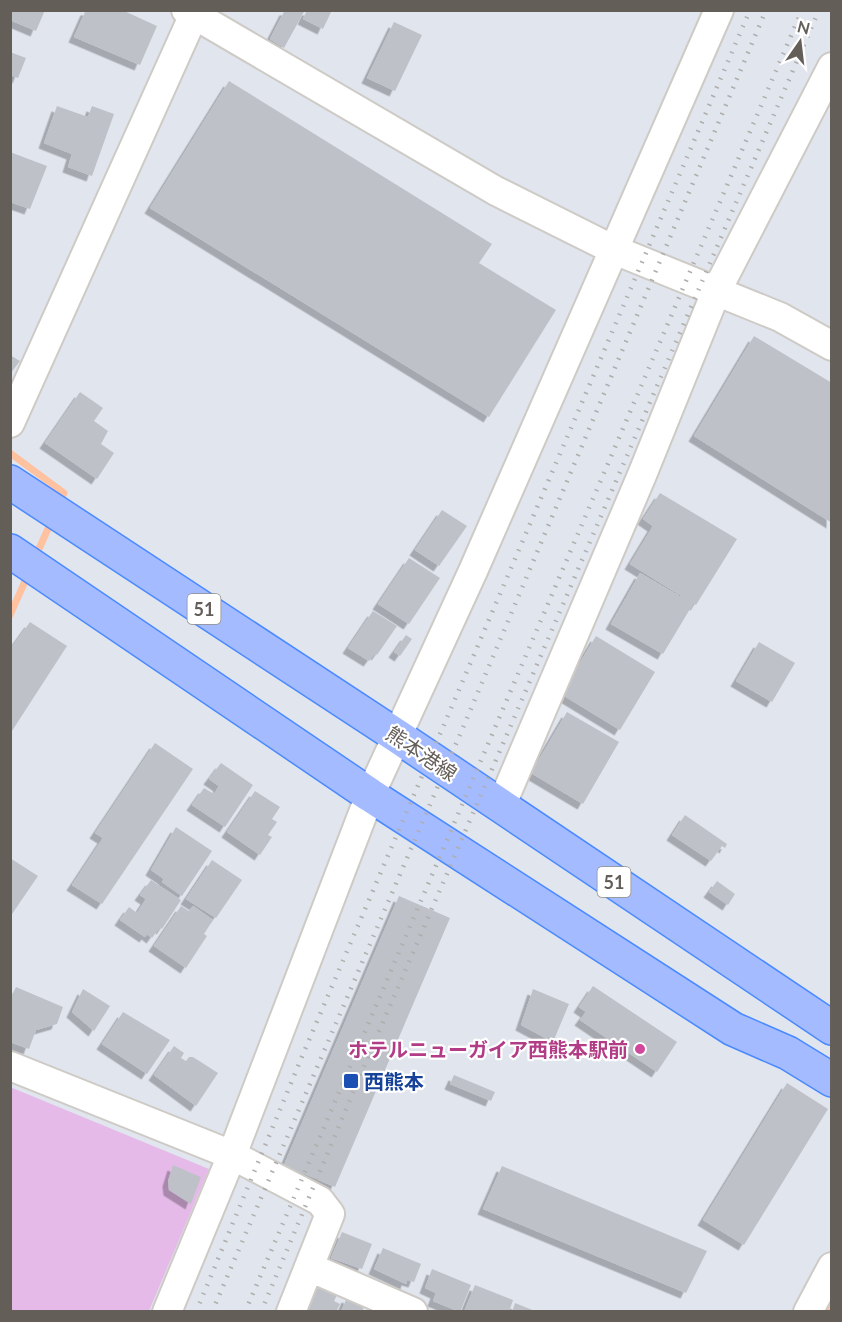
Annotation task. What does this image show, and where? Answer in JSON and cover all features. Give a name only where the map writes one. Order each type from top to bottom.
[{"type":"main road","name":"熊本港線","points":[[10,482],[397,736],[831,1028]]},
{"type":"main road","points":[[10,551],[370,795],[733,1029],[788,1053],[831,1080]]},
{"type":"main road","points":[[733,1029],[773,1067],[831,1105]]},
{"type":"street","points":[[167,1311],[232,1155],[370,795],[473,571],[612,249],[719,10]]},
{"type":"street","points":[[10,423],[192,12],[496,191],[612,249],[780,317],[831,346]]},
{"type":"street","points":[[501,806],[642,475],[716,292],[831,67]]},
{"type":"street","points":[[10,1066],[232,1155],[320,1201],[330,1214],[291,1311]]},
{"type":"street","points":[[309,1267],[413,1311]]},
{"type":"street","points":[[808,1311],[831,1267]]},
{"type":"shaded area","points":[[10,1087],[209,1169],[149,1311],[11,1311]]},
{"type":"building","points":[[10,10],[45,10],[36,31],[10,20]]},
{"type":"building","points":[[86,10],[122,10],[157,26],[140,65],[74,37]]},
{"type":"building","points":[[285,10],[305,10],[284,48],[270,39]]},
{"type":"building","points":[[307,10],[332,10],[323,29],[303,19]]},
{"type":"building","points":[[394,22],[422,35],[395,91],[367,78]]},
{"type":"building","points":[[10,52],[26,58],[18,78],[10,75]]},
{"type":"building","points":[[229,81],[492,244],[479,263],[556,310],[489,417],[150,208]]},
{"type":"building","points":[[57,106],[88,117],[92,106],[114,114],[92,176],[68,167],[72,154],[44,143]]},
{"type":"building","points":[[10,152],[47,166],[30,209],[10,202]]},
{"type":"building","points":[[754,336],[832,383],[832,523],[694,436]]},
{"type":"building","points":[[10,355],[20,361],[10,374]]},
{"type":"building","points":[[80,392],[103,408],[94,421],[108,431],[101,444],[114,453],[97,479],[45,443]]},
{"type":"building","points":[[660,493],[737,539],[696,605],[630,564],[653,526],[643,519]]},
{"type":"building","points":[[442,510],[467,526],[439,566],[415,550]]},
{"type":"building","points":[[409,558],[440,578],[409,624],[378,604]]},
{"type":"building","points":[[640,573],[693,604],[663,654],[611,624]]},
{"type":"building","points":[[373,611],[397,626],[377,655],[375,653],[369,661],[348,648]]},
{"type":"building","points":[[30,622],[67,646],[10,734],[10,650]]},
{"type":"building","points":[[406,635],[412,639],[400,656],[394,652]]},
{"type":"building","points":[[596,636],[655,672],[620,730],[561,694]]},
{"type":"building","points":[[759,642],[795,663],[772,702],[736,681]]},
{"type":"building","points":[[567,712],[619,742],[583,804],[531,773]]},
{"type":"building","points":[[155,743],[193,769],[102,904],[72,885],[103,838],[95,833]]},
{"type":"building","points":[[221,763],[253,785],[225,827],[192,805],[204,788],[214,794],[219,786],[209,779]]},
{"type":"building","points":[[255,791],[280,807],[272,819],[277,822],[268,835],[272,837],[260,855],[227,832]]},
{"type":"building","points":[[685,815],[727,844],[725,848],[722,846],[711,861],[672,835]]},
{"type":"building","points":[[176,827],[212,851],[182,896],[162,882],[164,879],[151,870]]},
{"type":"building","points":[[10,858],[38,876],[10,917]]},
{"type":"building","points":[[212,860],[242,880],[216,918],[186,899]]},
{"type":"building","points":[[151,880],[181,900],[162,929],[160,927],[152,938],[147,934],[145,937],[120,920],[129,907],[137,913],[146,899],[140,895]]},
{"type":"building","points":[[717,881],[735,894],[728,905],[709,892]]},
{"type":"building","points":[[399,896],[450,918],[335,1187],[284,1165]]},
{"type":"building","points":[[181,906],[189,911],[193,906],[213,920],[204,934],[207,936],[186,968],[154,946]]},
{"type":"building","points":[[593,986],[677,1042],[657,1072],[580,1020],[586,1012],[579,1007]]},
{"type":"building","points":[[16,987],[63,1007],[57,1024],[36,1030],[29,1049],[10,1042],[10,999]]},
{"type":"building","points":[[83,989],[110,1006],[94,1031],[72,1012]]},
{"type":"building","points":[[533,989],[569,1004],[553,1042],[521,1025]]},
{"type":"building","points":[[123,1012],[170,1040],[147,1074],[102,1044]]},
{"type":"building","points":[[174,1046],[184,1053],[181,1058],[186,1061],[189,1057],[193,1057],[218,1073],[196,1106],[154,1075]]},
{"type":"building","points":[[454,1075],[495,1092],[491,1101],[450,1084]]},
{"type":"building","points":[[787,1083],[828,1109],[744,1245],[703,1220]]},
{"type":"building","points":[[173,1165],[201,1177],[191,1204],[169,1190],[168,1181]]},
{"type":"building","points":[[502,1166],[707,1251],[686,1293],[483,1209]]},
{"type":"building","points":[[342,1232],[372,1244],[362,1269],[331,1258]]},
{"type":"building","points":[[383,1248],[421,1264],[414,1282],[407,1280],[406,1284],[374,1269]]},
{"type":"building","points":[[432,1269],[471,1285],[460,1312],[433,1301],[436,1293],[425,1288]]},
{"type":"building","points":[[475,1285],[513,1300],[509,1312],[464,1312]]},
{"type":"building","points":[[317,1287],[337,1295],[334,1301],[340,1304],[336,1312],[307,1312]]},
{"type":"building","points":[[347,1297],[365,1304],[362,1312],[341,1312]]},
{"type":"building","points":[[515,1303],[535,1311],[535,1312],[512,1312]]},
{"type":"waterway","points":[[10,453],[64,493],[59,504]]},
{"type":"waterway","points":[[37,553],[52,520]]},
{"type":"waterway","points":[[10,615],[26,579]]},
{"type":"waterway","points":[[828,1312],[832,1305]]},
{"type":"railway","points":[[196,1312],[306,1047],[750,10]]},
{"type":"railway","points":[[212,1312],[462,730],[766,10]]},
{"type":"railway","points":[[245,1312],[802,10]]},
{"type":"railway","points":[[261,1312],[365,1064],[819,10]]},
{"type":"place","name":"ホテルニューガイア西熊本駅前","points":[[640,1049]]},
{"type":"place","name":"西熊本","points":[[351,1081]]}]
